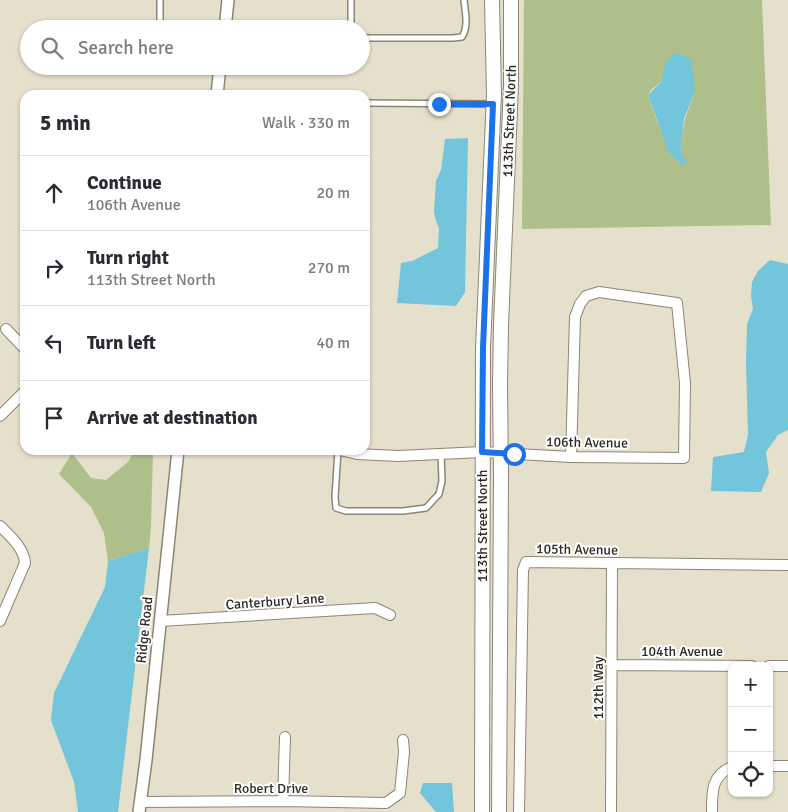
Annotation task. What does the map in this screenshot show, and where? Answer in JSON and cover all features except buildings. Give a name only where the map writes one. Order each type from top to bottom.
[{"type":"main road","name":"113th Street North","points":[[482,812],[483,348],[493,104],[492,0]]},
{"type":"main road","name":"113th Street North","points":[[499,812],[500,325],[511,85],[512,0]]},
{"type":"street","points":[[226,20],[228,0]]},
{"type":"street","points":[[218,90],[219,75]]},
{"type":"street","name":"106th Avenue","points":[[370,455],[398,456],[482,452],[500,454],[572,456],[684,458],[685,383],[677,303],[599,292],[586,296],[580,304],[575,317],[572,456]]},
{"type":"street","points":[[6,329],[20,344]]},
{"type":"street","points":[[0,416],[20,395]]},
{"type":"street","name":"Ridge Road","points":[[139,807],[146,760],[177,455]]},
{"type":"street","points":[[0,526],[16,543],[26,560],[0,621]]},
{"type":"street","name":"105th Avenue","points":[[519,812],[523,570],[526,562],[788,566]]},
{"type":"street","name":"112th Way","points":[[611,812],[612,564]]},
{"type":"street","name":"Canterbury Lane","points":[[160,621],[375,608],[390,615]]},
{"type":"street","name":"104th Avenue","points":[[612,664],[728,666]]},
{"type":"street","points":[[773,666],[788,666]]},
{"type":"street","points":[[283,801],[285,737]]},
{"type":"street","name":"Robert Drive","points":[[139,807],[283,801],[386,803],[400,793],[403,740]]},
{"type":"street","points":[[773,766],[788,766]]},
{"type":"street","points":[[712,812],[714,786],[717,778],[728,769]]},
{"type":"lane","points":[[160,0],[160,20]]},
{"type":"lane","points":[[351,20],[352,0]]},
{"type":"lane","points":[[370,38],[462,37],[466,24],[464,0]]},
{"type":"lane","points":[[370,103],[493,104]]},
{"type":"lane","points":[[338,455],[334,497],[336,508],[346,511],[403,511],[426,508],[438,494],[442,481],[441,454]]},
{"type":"green space","points":[[524,0],[762,0],[771,225],[522,229]],"holes":[[[662,81],[695,91],[685,119],[681,154],[658,124],[648,95]]]},
{"type":"green space","points":[[71,455],[74,455],[91,478],[106,480],[128,462],[132,455],[153,455],[149,548],[108,561],[104,533],[91,507],[59,474]]},
{"type":"water","points":[[677,53],[691,59],[695,91],[684,119],[681,154],[687,163],[682,165],[669,153],[648,95],[662,81],[664,68],[670,57]]},
{"type":"water","points":[[468,138],[465,292],[456,306],[397,303],[401,263],[412,261],[438,248],[439,228],[434,212],[436,181],[441,170],[445,139]]},
{"type":"water","points":[[770,260],[788,264],[788,430],[778,435],[766,452],[769,473],[761,492],[711,491],[713,457],[744,452],[748,435],[746,361],[747,324],[753,309],[751,296],[752,282],[758,271]]},
{"type":"water","points":[[149,548],[118,812],[78,812],[74,782],[51,720],[54,693],[105,587],[108,561]]},
{"type":"water","points":[[423,783],[452,783],[454,812],[436,812],[420,793]]},
{"type":"route","points":[[439,104],[493,104],[483,348],[482,452],[514,454]]}]
